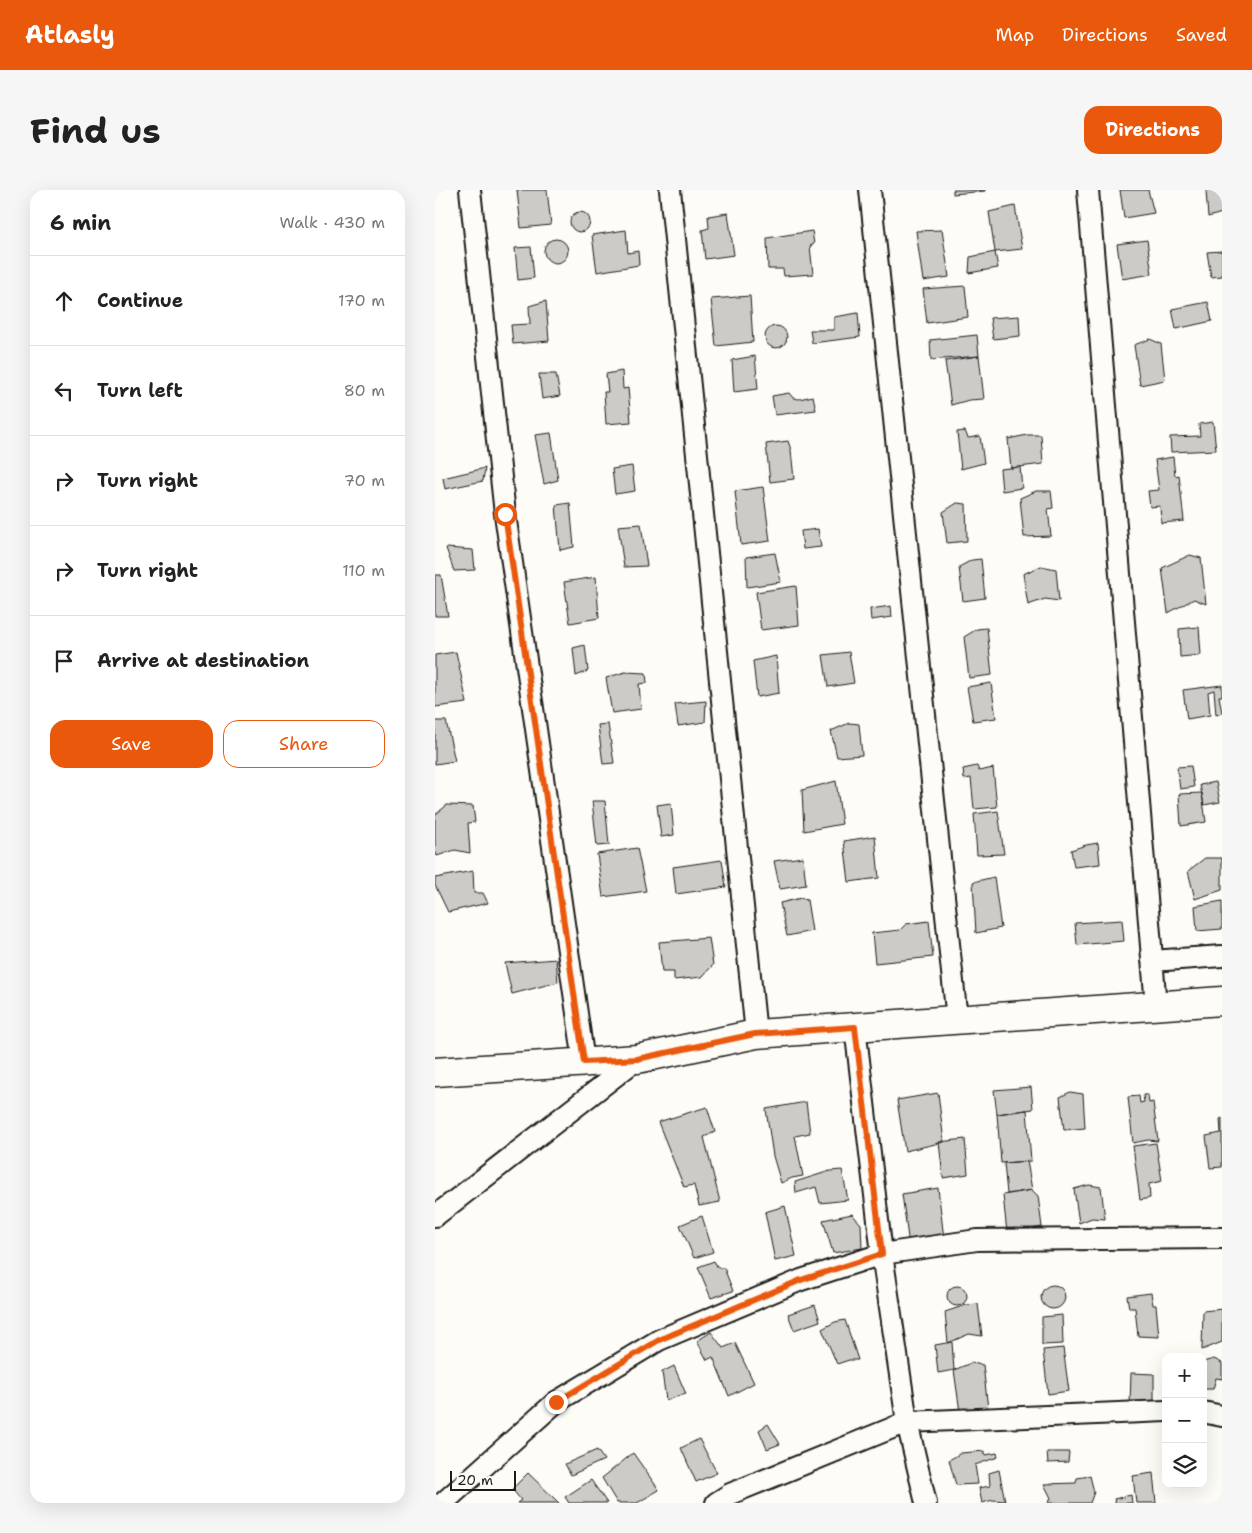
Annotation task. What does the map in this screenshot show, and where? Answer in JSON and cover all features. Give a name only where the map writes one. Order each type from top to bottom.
[{"type":"street","points":[[471,190],[505,514],[584,1062]]},
{"type":"street","points":[[671,190],[755,1034]]},
{"type":"street","points":[[870,190],[957,1020]]},
{"type":"street","points":[[1088,190],[1156,1006]]},
{"type":"street","points":[[1152,961],[1222,956]]},
{"type":"street","points":[[435,1072],[637,1059],[755,1034],[1222,1001]]},
{"type":"street","points":[[855,1027],[882,1254],[907,1422],[927,1503]]},
{"type":"street","points":[[435,1216],[637,1059]]},
{"type":"street","points":[[443,1503],[556,1402],[659,1340],[801,1280],[882,1254],[977,1240],[1222,1238]]},
{"type":"street","points":[[716,1503],[730,1494],[907,1422],[1162,1411]]},
{"type":"street","points":[[1207,1413],[1222,1416]]},
{"type":"building","points":[[517,190],[547,190],[551,225],[521,228]]},
{"type":"building","points":[[953,190],[985,190],[985,191],[953,194]]},
{"type":"building","points":[[1120,190],[1148,190],[1154,213],[1124,218]]},
{"type":"building","points":[[1222,190],[1222,213],[1208,217],[1206,191]]},
{"type":"building","points":[[1015,206],[1022,249],[995,252],[989,212]]},
{"type":"building","points":[[580,212],[587,215],[590,222],[587,229],[580,232],[573,229],[570,222],[573,215]]},
{"type":"building","points":[[728,213],[734,255],[705,259],[702,230],[709,228],[708,216]]},
{"type":"building","points":[[626,230],[628,253],[638,251],[639,265],[597,272],[592,235]]},
{"type":"building","points":[[942,230],[949,277],[923,281],[916,231]]},
{"type":"building","points":[[812,231],[814,244],[810,246],[813,274],[784,276],[783,269],[768,269],[767,238]]},
{"type":"building","points":[[556,239],[561,240],[567,246],[567,256],[561,262],[556,263],[551,262],[545,256],[544,251],[545,246],[551,240]]},
{"type":"building","points":[[1147,240],[1152,274],[1122,279],[1117,244]]},
{"type":"building","points":[[531,247],[534,278],[518,280],[515,248]]},
{"type":"building","points":[[1222,251],[1222,276],[1211,277],[1207,252]]},
{"type":"building","points":[[995,252],[998,268],[969,273],[970,257]]},
{"type":"building","points":[[965,286],[968,317],[927,323],[923,289]]},
{"type":"building","points":[[750,296],[753,342],[716,346],[711,299]]},
{"type":"building","points":[[546,301],[549,341],[513,344],[511,325],[530,324],[529,306]]},
{"type":"building","points":[[1208,302],[1212,321],[1176,329],[1172,309]]},
{"type":"building","points":[[858,313],[860,337],[812,343],[810,330],[834,330],[834,317]]},
{"type":"building","points":[[1019,316],[1020,336],[993,339],[990,318]]},
{"type":"building","points":[[776,326],[786,333],[787,337],[780,347],[776,348],[766,341],[765,337],[772,327]]},
{"type":"building","points":[[977,335],[979,356],[931,360],[930,340]]},
{"type":"building","points":[[1150,339],[1161,344],[1165,380],[1140,385],[1134,345]]},
{"type":"building","points":[[755,356],[758,389],[734,392],[732,360]]},
{"type":"building","points":[[979,356],[984,399],[969,400],[951,405],[945,361]]},
{"type":"building","points":[[622,371],[623,389],[628,388],[631,422],[606,424],[604,392],[608,392],[606,374]]},
{"type":"building","points":[[539,374],[556,374],[560,396],[542,399]]},
{"type":"building","points":[[789,393],[793,398],[799,399],[813,396],[816,410],[775,415],[772,396]]},
{"type":"building","points":[[1213,422],[1216,450],[1171,452],[1170,437],[1200,436],[1199,424]]},
{"type":"building","points":[[965,431],[968,438],[980,436],[984,463],[961,469],[957,432]]},
{"type":"building","points":[[551,433],[558,480],[544,484],[535,435]]},
{"type":"building","points":[[1027,435],[1041,435],[1043,464],[1011,468],[1008,439]]},
{"type":"building","points":[[788,441],[791,450],[794,479],[770,482],[766,444]]},
{"type":"building","points":[[1173,457],[1175,476],[1179,475],[1184,521],[1161,523],[1160,506],[1150,507],[1148,491],[1159,490],[1155,460]]},
{"type":"building","points":[[632,466],[635,491],[615,494],[612,469]]},
{"type":"building","points":[[1020,467],[1022,488],[1002,491],[1000,469]]},
{"type":"building","points":[[485,468],[483,481],[445,489],[443,478]]},
{"type":"building","points":[[763,487],[770,541],[741,545],[735,491]]},
{"type":"building","points":[[1036,491],[1051,491],[1053,508],[1048,509],[1051,536],[1024,537],[1020,498]]},
{"type":"building","points":[[570,503],[574,547],[560,550],[556,505]]},
{"type":"building","points":[[957,503],[966,504],[967,541],[947,543],[943,512]]},
{"type":"building","points":[[641,524],[647,566],[624,567],[618,526]]},
{"type":"building","points":[[818,529],[821,547],[803,549],[801,531]]},
{"type":"building","points":[[446,548],[473,550],[475,570],[454,571]]},
{"type":"building","points":[[775,553],[781,582],[747,587],[746,557]]},
{"type":"building","points":[[1190,555],[1201,558],[1206,604],[1194,599],[1168,613],[1162,568]]},
{"type":"building","points":[[981,559],[985,598],[963,601],[959,567],[972,560]]},
{"type":"building","points":[[1041,566],[1056,569],[1059,601],[1045,599],[1028,605],[1023,574]]},
{"type":"building","points":[[435,575],[441,575],[448,616],[435,616]]},
{"type":"building","points":[[596,577],[599,618],[570,623],[564,582]]},
{"type":"building","points":[[796,586],[799,625],[761,630],[756,592]]},
{"type":"building","points":[[891,606],[892,617],[871,620],[870,609]]},
{"type":"building","points":[[1199,627],[1201,655],[1180,657],[1179,629]]},
{"type":"building","points":[[987,628],[992,675],[969,678],[964,637],[977,629]]},
{"type":"building","points":[[585,645],[588,671],[576,676],[573,648]]},
{"type":"building","points":[[456,652],[467,703],[435,707],[435,655]]},
{"type":"building","points":[[849,652],[854,683],[828,687],[823,655]]},
{"type":"building","points":[[776,656],[779,693],[757,697],[753,661]]},
{"type":"building","points":[[625,672],[646,673],[647,683],[639,684],[641,709],[612,713],[606,678]]},
{"type":"building","points":[[991,683],[996,718],[973,721],[967,687]]},
{"type":"building","points":[[1222,685],[1222,696],[1219,696],[1222,713],[1216,715],[1214,690],[1208,692],[1210,715],[1187,719],[1183,690]]},
{"type":"building","points":[[706,701],[705,722],[678,726],[675,704]]},
{"type":"building","points":[[435,721],[446,721],[455,761],[435,764]]},
{"type":"building","points":[[849,723],[859,724],[862,755],[837,757],[831,731]]},
{"type":"building","points":[[608,724],[614,763],[603,764],[598,725]]},
{"type":"building","points":[[977,766],[979,771],[993,768],[997,807],[974,809],[971,778],[964,779],[963,769]]},
{"type":"building","points":[[1191,766],[1194,787],[1180,789],[1177,767]]},
{"type":"building","points":[[836,781],[842,824],[804,831],[802,790]]},
{"type":"building","points":[[1216,782],[1220,802],[1204,805],[1200,785]]},
{"type":"building","points":[[1202,793],[1206,822],[1181,826],[1179,794]]},
{"type":"building","points":[[592,801],[605,801],[609,845],[597,846]]},
{"type":"building","points":[[671,803],[674,835],[661,837],[657,805]]},
{"type":"building","points":[[447,805],[473,806],[475,822],[468,823],[470,853],[455,850],[437,856],[435,849],[435,815]]},
{"type":"building","points":[[998,811],[1004,854],[977,855],[974,814]]},
{"type":"building","points":[[875,836],[879,878],[849,882],[844,841]]},
{"type":"building","points":[[1098,843],[1100,864],[1074,867],[1071,850]]},
{"type":"building","points":[[637,848],[646,891],[603,897],[597,854]]},
{"type":"building","points":[[803,857],[806,885],[780,889],[774,861]]},
{"type":"building","points":[[1205,858],[1222,858],[1222,890],[1195,899],[1188,871]]},
{"type":"building","points":[[722,860],[726,887],[676,894],[673,867]]},
{"type":"building","points":[[473,871],[474,893],[483,893],[488,903],[448,912],[435,885],[435,878]]},
{"type":"building","points":[[994,877],[1001,928],[976,933],[973,882]]},
{"type":"building","points":[[801,898],[807,900],[812,931],[787,936],[780,903]]},
{"type":"building","points":[[1222,901],[1222,929],[1197,931],[1195,906]]},
{"type":"building","points":[[1122,920],[1124,941],[1077,945],[1075,923]]},
{"type":"building","points":[[929,921],[933,957],[875,963],[872,933],[900,930],[906,924]]},
{"type":"building","points":[[709,938],[713,965],[702,977],[674,980],[674,972],[662,972],[659,942]]},
{"type":"building","points":[[556,959],[558,982],[512,994],[505,963]]},
{"type":"building","points":[[1031,1087],[1033,1109],[997,1114],[994,1090]]},
{"type":"building","points":[[1070,1092],[1083,1094],[1085,1128],[1064,1130],[1060,1097]]},
{"type":"building","points":[[938,1093],[944,1142],[905,1151],[897,1100]]},
{"type":"building","points":[[1143,1095],[1148,1095],[1149,1103],[1153,1102],[1158,1141],[1148,1140],[1133,1143],[1128,1097],[1139,1096],[1140,1103],[1144,1102]]},
{"type":"building","points":[[806,1102],[810,1133],[795,1136],[803,1176],[781,1183],[773,1156],[766,1109]]},
{"type":"building","points":[[707,1107],[715,1132],[704,1137],[720,1202],[699,1206],[694,1185],[684,1187],[658,1122]]},
{"type":"building","points":[[1027,1110],[1031,1161],[1001,1163],[997,1114]]},
{"type":"building","points":[[1222,1118],[1222,1167],[1210,1168],[1206,1136],[1221,1133],[1220,1119]]},
{"type":"building","points":[[965,1139],[968,1174],[943,1178],[939,1142]]},
{"type":"building","points":[[1156,1143],[1162,1181],[1149,1184],[1150,1198],[1140,1200],[1133,1146]]},
{"type":"building","points":[[1027,1161],[1032,1190],[1007,1194],[1004,1163]]},
{"type":"building","points":[[842,1170],[848,1200],[820,1203],[816,1187],[796,1193],[795,1182],[830,1171]]},
{"type":"building","points":[[1089,1185],[1101,1187],[1105,1219],[1092,1218],[1079,1223],[1074,1189]]},
{"type":"building","points":[[938,1188],[944,1239],[909,1245],[902,1194]]},
{"type":"building","points":[[1032,1190],[1038,1196],[1042,1227],[1007,1233],[1003,1195]]},
{"type":"building","points":[[785,1206],[796,1256],[775,1261],[765,1212]]},
{"type":"building","points":[[852,1214],[861,1224],[862,1248],[833,1253],[823,1220]]},
{"type":"building","points":[[702,1216],[713,1252],[694,1258],[680,1225]]},
{"type":"building","points":[[714,1261],[718,1268],[724,1268],[733,1291],[711,1298],[698,1267]]},
{"type":"building","points":[[1048,1285],[1058,1285],[1065,1292],[1065,1302],[1058,1309],[1048,1309],[1041,1302],[1041,1292]]},
{"type":"building","points":[[957,1286],[964,1289],[967,1296],[964,1303],[957,1306],[950,1303],[947,1296],[950,1289]]},
{"type":"building","points":[[1151,1293],[1153,1305],[1156,1305],[1159,1337],[1138,1336],[1135,1308],[1129,1308],[1127,1296]]},
{"type":"building","points":[[978,1304],[982,1336],[969,1334],[948,1343],[945,1312],[966,1305]]},
{"type":"building","points":[[815,1305],[820,1321],[794,1330],[788,1314]]},
{"type":"building","points":[[1222,1309],[1222,1342],[1202,1350],[1203,1311]]},
{"type":"building","points":[[1062,1315],[1063,1344],[1042,1345],[1042,1317]]},
{"type":"building","points":[[845,1320],[858,1360],[849,1360],[837,1364],[822,1329],[835,1322]]},
{"type":"building","points":[[711,1332],[723,1348],[735,1343],[754,1383],[729,1396],[713,1357],[707,1360],[697,1341]]},
{"type":"building","points":[[952,1342],[954,1370],[938,1373],[935,1345]]},
{"type":"building","points":[[1063,1348],[1069,1391],[1048,1394],[1043,1350]]},
{"type":"building","points":[[1214,1359],[1222,1363],[1222,1379],[1216,1378],[1213,1389],[1207,1389],[1207,1361]]},
{"type":"building","points":[[971,1363],[983,1365],[988,1409],[960,1412],[954,1370]]},
{"type":"building","points":[[674,1366],[686,1394],[666,1400],[662,1372]]},
{"type":"building","points":[[1131,1373],[1154,1374],[1154,1405],[1130,1405]]},
{"type":"building","points":[[768,1424],[780,1444],[767,1449],[759,1430]]},
{"type":"building","points":[[699,1439],[717,1473],[696,1482],[681,1448]]},
{"type":"building","points":[[597,1450],[604,1460],[571,1475],[565,1464]]},
{"type":"building","points":[[985,1451],[985,1455],[997,1453],[998,1457],[975,1465],[978,1484],[956,1485],[949,1460],[961,1453]]},
{"type":"building","points":[[1047,1452],[1069,1452],[1068,1462],[1048,1463]]},
{"type":"building","points":[[633,1453],[659,1490],[637,1503],[617,1503],[602,1478]]},
{"type":"building","points":[[999,1470],[1005,1501],[993,1500],[982,1503],[979,1488],[990,1486],[989,1473]]},
{"type":"building","points":[[528,1473],[559,1503],[517,1503],[521,1500],[512,1489]]},
{"type":"building","points":[[1153,1473],[1156,1503],[1136,1503],[1133,1476]]},
{"type":"building","points":[[1090,1476],[1094,1492],[1090,1503],[1048,1503],[1051,1498],[1044,1484],[1076,1483],[1077,1478]]},
{"type":"building","points":[[591,1480],[607,1503],[569,1503],[565,1497]]},
{"type":"building","points":[[1131,1495],[1132,1503],[1115,1503],[1114,1499]]},
{"type":"route","points":[[505,514],[584,1062],[637,1059],[755,1034],[855,1027],[882,1254],[801,1280],[659,1340],[556,1402]]}]
